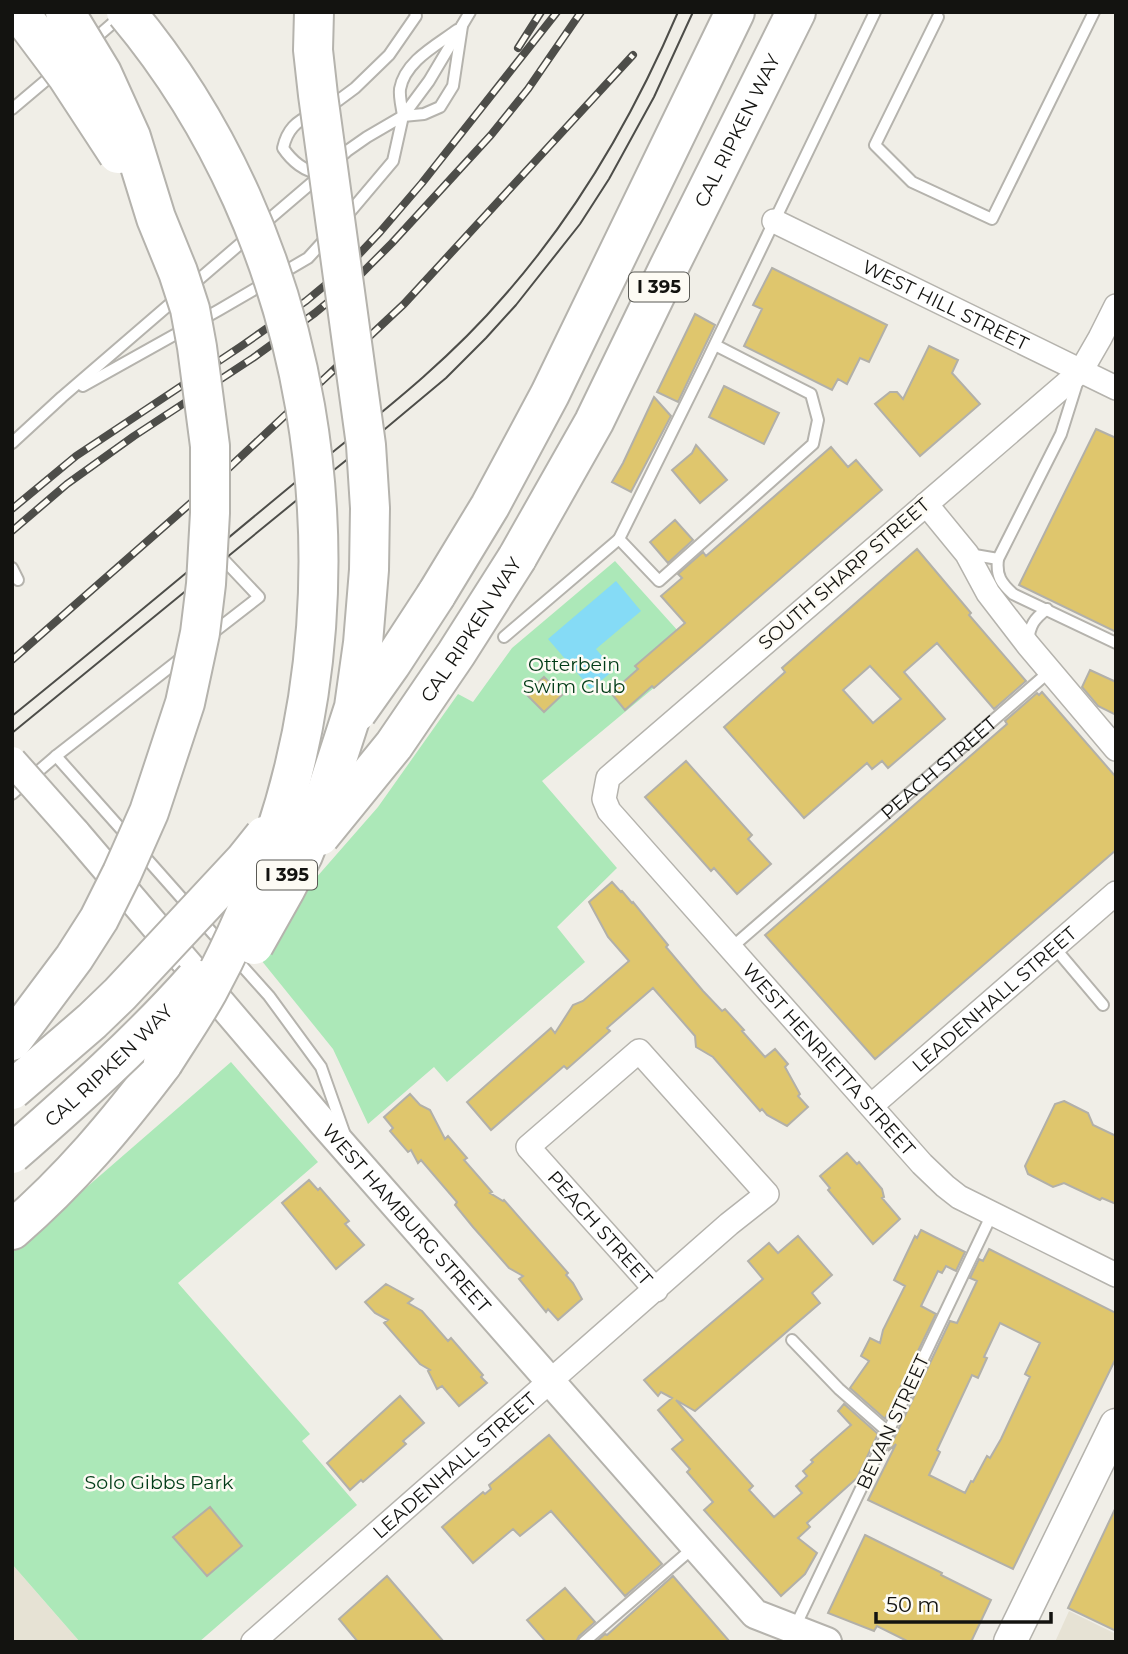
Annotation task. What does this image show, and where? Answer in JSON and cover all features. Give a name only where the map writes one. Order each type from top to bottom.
[{"type":"highway","points":[[19,12],[67,76],[156,218]]},
{"type":"highway","points":[[12,1041],[74,958],[99,919],[149,812],[185,703],[201,633],[209,537],[210,446],[190,309],[156,218],[131,137],[102,73],[65,12]]},
{"type":"highway","points":[[126,12],[145,34],[201,118],[228,170],[264,251],[303,387],[313,446],[319,567],[309,693],[296,762],[274,839],[244,918],[206,994],[163,1063]]},
{"type":"highway","points":[[12,1230],[80,1166],[124,1115],[163,1063],[218,998],[258,937],[303,855],[319,816],[354,707],[369,570],[370,508],[366,445],[318,95],[313,50],[314,12]]},
{"type":"highway","name":"I 395","points":[[12,1090],[120,994],[244,861],[329,752],[424,615],[509,471],[550,394],[735,12]]},
{"type":"highway","name":"CAL RIPKEN WAY","points":[[12,1154],[68,1105],[166,1011],[281,882],[394,745],[517,558],[594,422],[668,267],[796,12]]},
{"type":"main road","points":[[1010,1642],[1104,1461],[1116,1425]]},
{"type":"street","name":"WEST HILL STREET","points":[[774,221],[1116,388]]},
{"type":"street","name":"SOUTH SHARP STREET","points":[[607,778],[1081,371],[1116,306]]},
{"type":"street","points":[[926,504],[967,554],[988,593],[1028,645],[1116,749]]},
{"type":"street","name":"WEST HAMBURG STREET","points":[[12,761],[354,1158],[755,1614],[827,1642]]},
{"type":"street","name":"WEST HENRIETTA STREET","points":[[607,778],[604,799],[608,811],[945,1186],[959,1197],[1116,1275]]},
{"type":"street","name":"LEADENHALL STREET","points":[[871,1106],[1116,893]]},
{"type":"street","name":"PEACH STREET","points":[[639,1051],[767,1194],[729,1224],[656,1290],[528,1147],[639,1051]]},
{"type":"street","name":"LEADENHALL STREET","points":[[253,1642],[656,1290]]},
{"type":"lane","points":[[12,109],[126,12]]},
{"type":"lane","points":[[323,173],[306,169],[285,152],[283,148],[286,135],[304,117],[330,107],[355,88],[389,55],[416,16],[415,12]]},
{"type":"lane","points":[[12,443],[347,151],[403,116],[429,81],[470,12]]},
{"type":"lane","points":[[504,636],[619,539],[875,12]]},
{"type":"lane","points":[[936,14],[875,145],[912,182],[992,219],[1094,12]]},
{"type":"lane","points":[[403,116],[424,114],[440,107],[453,86],[462,26]]},
{"type":"lane","points":[[62,397],[308,258],[393,161],[403,116],[400,91],[404,78],[419,58],[462,26]]},
{"type":"lane","points":[[619,539],[659,581],[813,444],[818,420],[811,394],[715,345]]},
{"type":"lane","name":"SOUTH SHARP STREET","points":[[998,559],[1061,434],[1081,371]]},
{"type":"lane","points":[[967,554],[998,559],[997,570],[1003,585],[1013,594],[1116,643]]},
{"type":"lane","points":[[12,794],[259,597],[225,560]]},
{"type":"lane","points":[[12,568],[19,580]]},
{"type":"lane","points":[[1028,645],[1030,627],[1035,618],[1047,610]]},
{"type":"lane","name":"PEACH STREET","points":[[731,948],[1050,671]]},
{"type":"lane","points":[[56,757],[277,1007],[321,1067],[354,1158]]},
{"type":"lane","points":[[1054,947],[1103,1005]]},
{"type":"lane","name":"BEVAN STREET","points":[[794,1629],[992,1214]]},
{"type":"lane","points":[[792,1339],[839,1389],[888,1432]]},
{"type":"lane","points":[[584,1642],[695,1546]]},
{"type":"shaded area","points":[[12,1564],[52,1610],[80,1642],[12,1642]]},
{"type":"shaded area","points":[[1069,1611],[1116,1634],[1116,1642],[1055,1642]]},
{"type":"green space","name":"Otterbein Swim Club","points":[[615,561],[697,652],[542,781],[617,868],[557,927],[585,962],[447,1082],[434,1067],[368,1124],[333,1049],[253,950],[378,807],[458,694],[473,702],[512,648]]},
{"type":"green space","name":"Solo Gibbs Park","points":[[231,1062],[318,1162],[178,1283],[310,1434],[302,1441],[357,1505],[199,1642],[80,1642],[12,1564],[12,1252]]},
{"type":"water","points":[[616,581],[641,611],[596,649],[614,670],[591,689],[548,639]]},
{"type":"building","points":[[772,268],[887,325],[869,362],[860,358],[847,384],[838,379],[832,390],[744,346],[762,309],[753,305]]},
{"type":"building","points":[[695,314],[715,325],[678,402],[657,392]]},
{"type":"building","points":[[929,346],[958,360],[952,373],[980,404],[920,456],[875,404],[890,392],[897,392],[903,399]]},
{"type":"building","points":[[724,386],[779,413],[764,444],[709,417]]},
{"type":"building","points":[[654,397],[671,416],[631,492],[612,482]]},
{"type":"building","points":[[1096,429],[1116,438],[1116,632],[1019,585]]},
{"type":"building","points":[[696,445],[727,480],[700,503],[672,470],[692,453]]},
{"type":"building","points":[[831,447],[848,467],[856,460],[882,490],[654,688],[652,686],[625,710],[611,693],[638,669],[635,666],[685,623],[661,596],[682,578],[678,574],[703,552],[706,556]]},
{"type":"building","points":[[675,520],[693,540],[668,563],[650,542]]},
{"type":"building","points":[[917,549],[1026,681],[994,709],[937,643],[904,672],[945,719],[888,768],[882,761],[872,769],[867,763],[804,818],[724,727],[785,672],[782,668]],"holes":[[[870,666],[901,699],[873,723],[843,690]]]},
{"type":"building","points":[[1090,670],[1116,682],[1116,715],[1098,706],[1082,687]]},
{"type":"building","points":[[544,677],[562,695],[544,712],[526,694]]},
{"type":"building","points":[[1042,692],[1116,777],[1116,850],[875,1059],[765,935],[1007,724],[1005,721],[1037,693],[1039,695]]},
{"type":"building","points":[[686,761],[752,835],[748,839],[771,864],[737,894],[714,868],[711,871],[645,797]]},
{"type":"building","points":[[612,882],[633,902],[703,991],[722,1011],[725,1009],[765,1057],[775,1049],[788,1064],[785,1067],[800,1094],[798,1096],[808,1107],[787,1126],[767,1115],[762,1109],[760,1111],[713,1057],[696,1047],[695,1036],[653,988],[607,1028],[610,1031],[567,1069],[564,1066],[491,1130],[467,1102],[551,1028],[555,1033],[573,1005],[583,1001],[629,961],[608,937],[589,902]]},
{"type":"building","points":[[410,1094],[420,1105],[430,1110],[445,1139],[448,1136],[467,1158],[464,1160],[492,1192],[490,1193],[504,1200],[568,1273],[566,1275],[582,1299],[558,1320],[548,1309],[546,1312],[519,1279],[523,1276],[509,1268],[473,1227],[455,1205],[457,1202],[421,1160],[418,1163],[411,1150],[408,1152],[390,1131],[393,1128],[384,1117]]},
{"type":"building","points":[[1064,1101],[1088,1113],[1093,1125],[1116,1136],[1116,1204],[1102,1198],[1100,1200],[1064,1183],[1053,1187],[1028,1174],[1025,1166],[1055,1104]]},
{"type":"building","points":[[847,1153],[857,1164],[859,1162],[882,1189],[882,1198],[900,1219],[873,1244],[828,1190],[830,1188],[820,1176]]},
{"type":"building","points":[[309,1180],[318,1190],[320,1188],[349,1221],[345,1224],[364,1245],[336,1269],[282,1203]]},
{"type":"building","points":[[921,1230],[965,1252],[956,1271],[946,1266],[942,1273],[938,1271],[921,1306],[936,1314],[885,1419],[850,1388],[869,1361],[861,1356],[870,1338],[880,1343],[883,1330],[905,1286],[894,1280],[915,1236],[917,1238]]},
{"type":"building","points":[[798,1236],[832,1275],[812,1293],[820,1303],[695,1411],[676,1400],[753,1486],[749,1490],[774,1517],[802,1493],[796,1486],[807,1476],[803,1471],[813,1462],[811,1460],[851,1425],[838,1411],[844,1404],[878,1434],[857,1478],[807,1523],[810,1527],[798,1538],[817,1553],[805,1574],[781,1596],[704,1510],[713,1502],[687,1472],[690,1469],[672,1449],[683,1440],[658,1410],[672,1398],[661,1392],[658,1396],[644,1380],[763,1279],[748,1261],[769,1243],[778,1253]]},
{"type":"building","points":[[989,1249],[1116,1313],[1116,1358],[1013,1569],[868,1500],[896,1444],[888,1451],[950,1321],[957,1323],[977,1281],[970,1278],[979,1259],[983,1261]],"holes":[[[1000,1323],[1040,1343],[1025,1374],[1030,1377],[1001,1439],[990,1458],[987,1456],[965,1493],[929,1475],[940,1452],[937,1450],[972,1375],[978,1378],[987,1358],[984,1357]]]},
{"type":"building","points":[[386,1284],[413,1299],[408,1303],[422,1311],[448,1341],[451,1338],[483,1375],[481,1377],[487,1383],[459,1406],[442,1386],[437,1389],[428,1371],[430,1370],[420,1364],[384,1323],[388,1320],[375,1313],[365,1302]]},
{"type":"building","points":[[400,1396],[424,1423],[403,1441],[406,1444],[350,1490],[327,1463]]},
{"type":"building","points":[[549,1435],[662,1564],[625,1596],[551,1511],[520,1536],[513,1529],[473,1563],[442,1527],[483,1492],[485,1494],[491,1489],[489,1485]]},
{"type":"building","points":[[210,1507],[242,1546],[207,1576],[173,1537]]},
{"type":"building","points":[[1116,1507],[1116,1631],[1068,1608]]},
{"type":"building","points":[[865,1535],[991,1600],[971,1642],[909,1642],[877,1626],[874,1631],[828,1613]]},
{"type":"building","points":[[387,1576],[444,1642],[358,1642],[339,1619]]},
{"type":"building","points":[[673,1576],[730,1642],[596,1642],[607,1635]]},
{"type":"building","points":[[565,1588],[595,1622],[576,1642],[546,1642],[527,1620]]},
{"type":"tram line","points":[[12,716],[408,390],[481,321],[531,264],[580,196],[643,88],[678,12]]},
{"type":"tram line","points":[[12,733],[379,434],[446,378],[486,338],[516,305],[580,224],[609,179],[654,97],[693,12]]},
{"type":"railway","points":[[518,48],[541,12]]},
{"type":"railway","points":[[12,509],[76,456],[306,301],[347,267],[422,183],[557,12]]},
{"type":"railway","points":[[12,531],[67,484],[134,436],[253,358],[315,313],[357,278],[491,135],[528,89],[581,12]]},
{"type":"railway","points":[[12,660],[200,495],[404,304],[633,55]]}]
